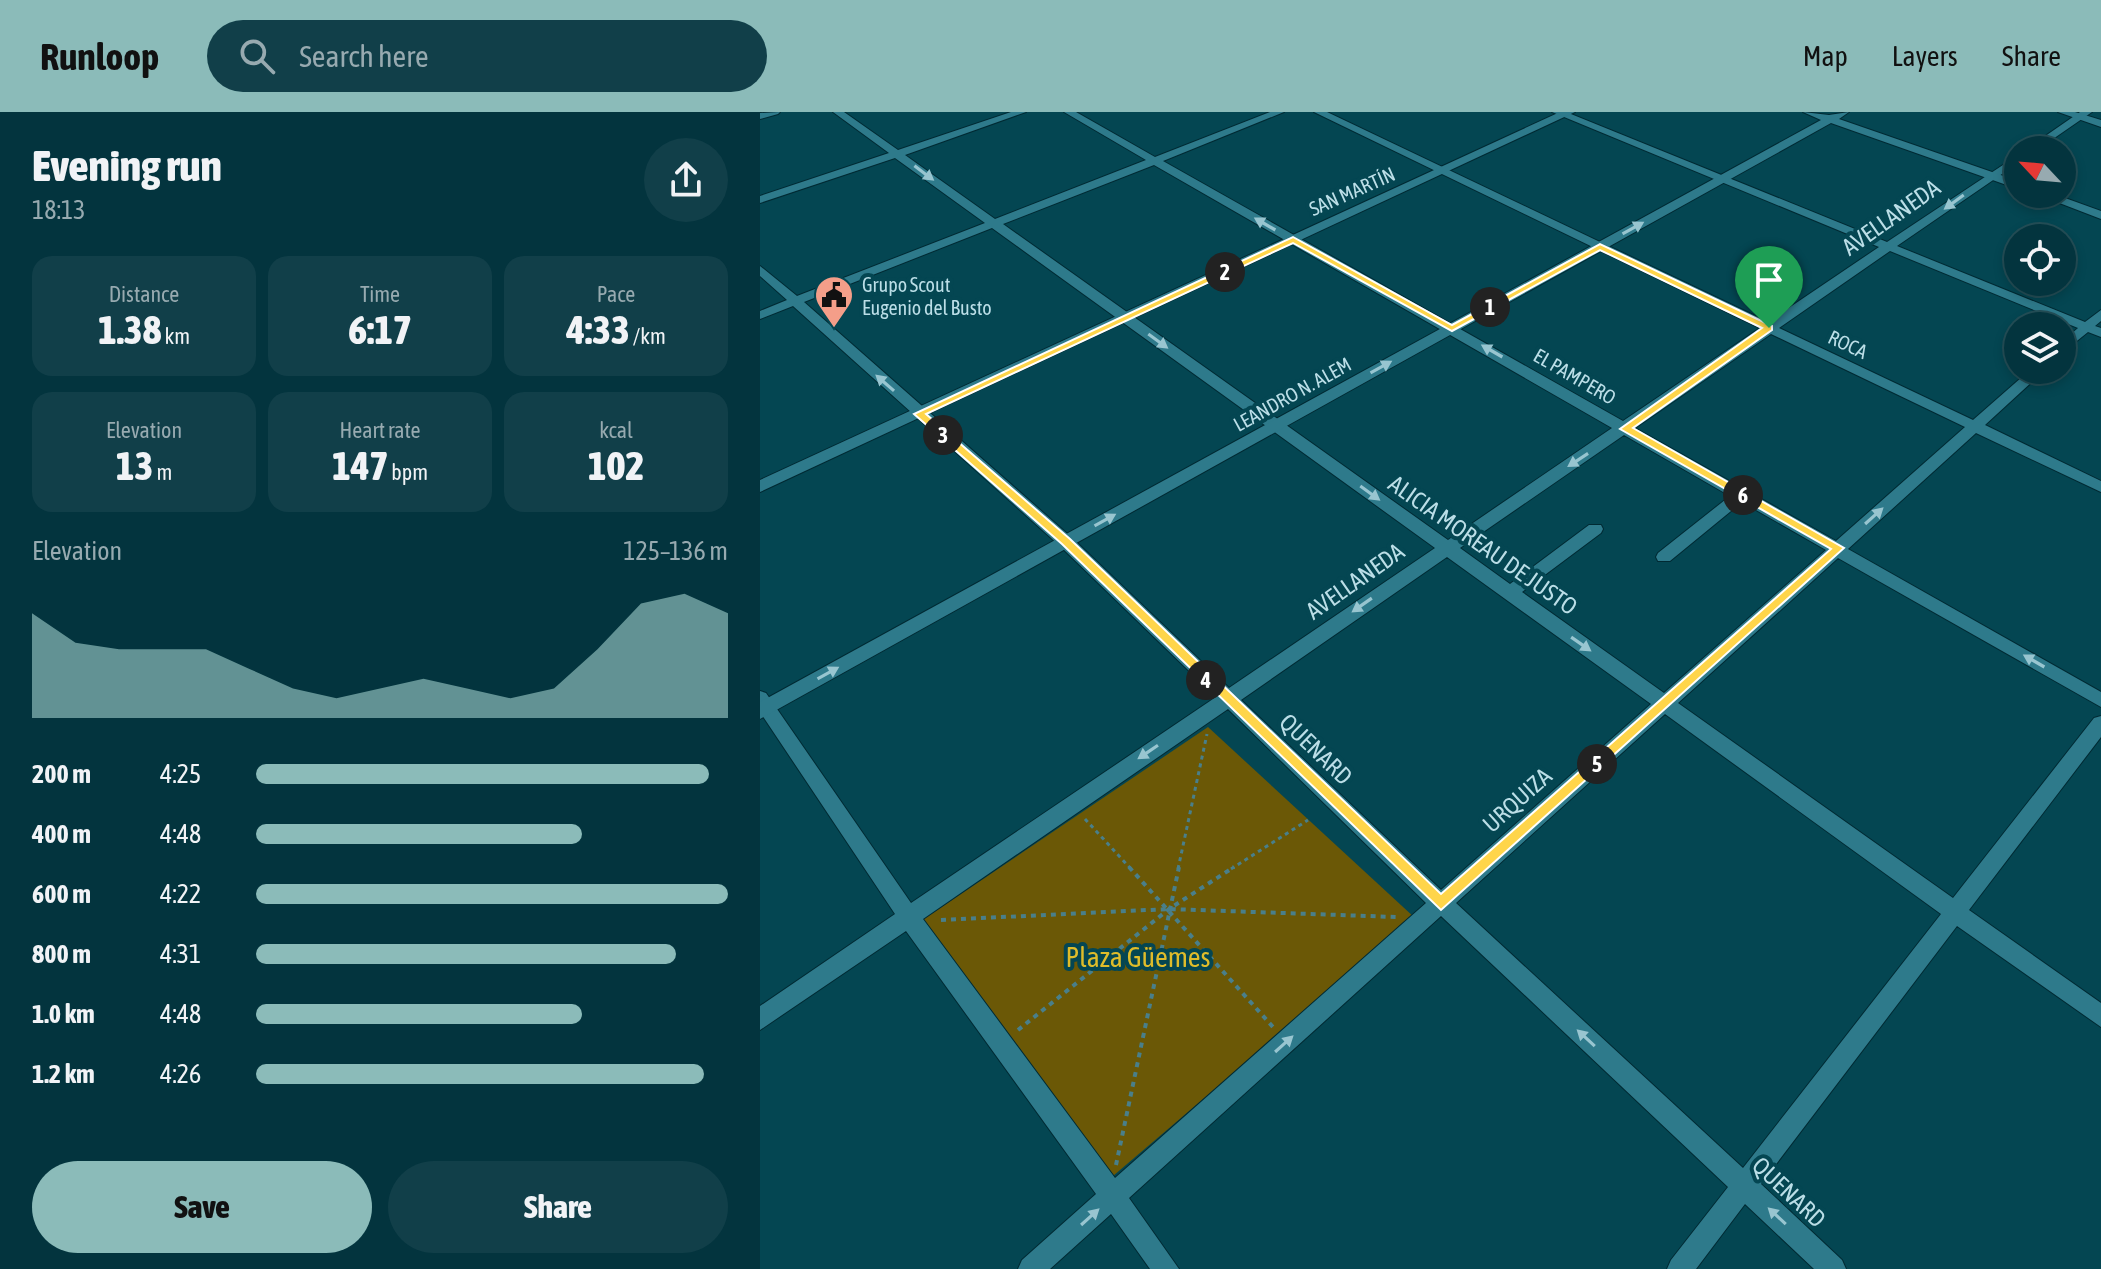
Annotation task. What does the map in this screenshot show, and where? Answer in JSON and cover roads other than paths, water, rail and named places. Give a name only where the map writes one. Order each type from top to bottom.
[{"type":"main road","points":[[760,116],[774,112]]},
{"type":"main road","points":[[1809,112],[1836,116],[2004,180]]},
{"type":"main road","points":[[2064,112],[2084,115],[2101,124]]},
{"type":"main road","name":"SAN MARTÍN","points":[[760,487],[1563,113]]},
{"type":"main road","name":"LEANDRO N. ALEM","points":[[762,705],[1066,542],[1836,116]]},
{"type":"main road","points":[[2076,206],[2101,215]]},
{"type":"street","name":"ALICIA MOREAU DE JUSTO","points":[[838,112],[2101,1016]]},
{"type":"street","points":[[760,200],[1021,112]]},
{"type":"street","name":"EL PAMPERO","points":[[1069,112],[2101,700]]},
{"type":"street","points":[[760,315],[1279,112]]},
{"type":"street","name":"ROCA","points":[[1319,112],[2101,487]]},
{"type":"street","points":[[1563,113],[2101,333]]},
{"type":"street","points":[[2052,136],[2084,115]]},
{"type":"street","name":"AVELLANEDA","points":[[760,1019],[1445,547],[1626,429],[2004,167]]},
{"type":"street","name":"QUENARD","points":[[760,270],[792,302],[1066,542],[1441,903],[1833,1269]]},
{"type":"street","points":[[2076,336],[2101,314]]},
{"type":"street","name":"URQUIZA","points":[[1031,1269],[1113,1186],[1441,903],[2023,384]]},
{"type":"street","points":[[1664,557],[1742,494]]},
{"type":"street","points":[[1510,593],[1595,529]]},
{"type":"street","points":[[762,705],[908,916],[1113,1186],[1166,1269]]},
{"type":"street","points":[[1680,1269],[2101,723]]},
{"type":"place","name":"Grupo Scout Eugenio del Busto","points":[[834,329]]},
{"type":"park label","name":"Plaza Güemes","points":[[1138,957]]}]
